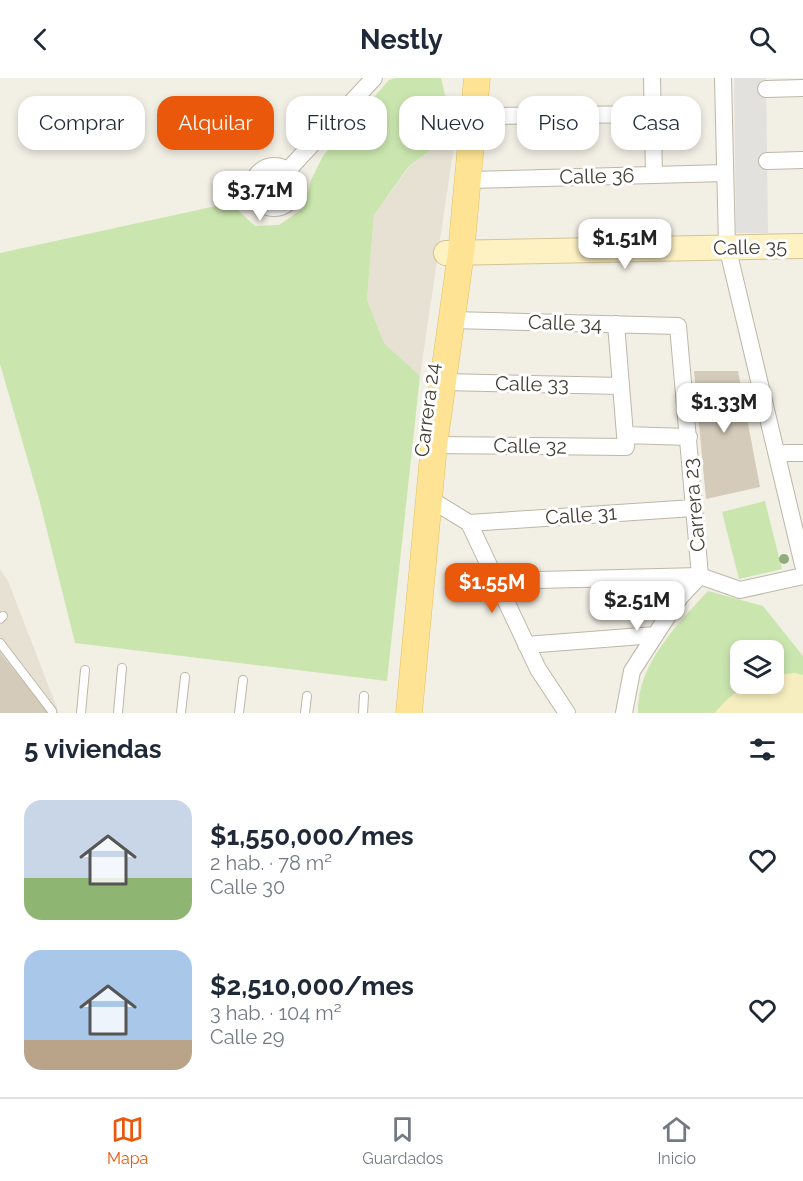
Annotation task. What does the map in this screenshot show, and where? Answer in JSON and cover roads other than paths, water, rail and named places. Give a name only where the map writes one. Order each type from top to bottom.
[{"type":"main road","name":"Carrera 24","points":[[475,96],[477,78]]},
{"type":"main road","name":"Carrera 24","points":[[409,713],[434,445],[452,320],[453,253],[460,150]]},
{"type":"main road","name":"Carrera 24","points":[[392,713],[453,253],[469,180],[471,150]]},
{"type":"street","points":[[288,170],[374,78]]},
{"type":"street","points":[[652,78],[652,96]]},
{"type":"street","points":[[723,78],[727,246],[803,565]]},
{"type":"street","points":[[766,89],[803,88]]},
{"type":"street","points":[[505,116],[611,115]]},
{"type":"street","points":[[654,150],[654,175]]},
{"type":"street","points":[[767,161],[803,160]]},
{"type":"street","name":"Calle 36","points":[[469,180],[725,172]]},
{"type":"street","name":"Calle 35","points":[[453,253],[803,246]]},
{"type":"street","name":"Calle 34","points":[[452,320],[678,326]]},
{"type":"street","points":[[616,324],[626,441]]},
{"type":"street","name":"Carrera 23","points":[[678,326],[700,576]]},
{"type":"street","name":"Calle 33","points":[[443,382],[621,386]]},
{"type":"street","name":"Calle 32","points":[[434,445],[626,441],[688,437]]},
{"type":"street","points":[[430,499],[469,523],[538,669],[567,713]]},
{"type":"street","name":"Calle 31","points":[[469,523],[693,508]]},
{"type":"street","points":[[495,581],[700,576],[740,590],[803,576]]},
{"type":"street","points":[[624,713],[632,671],[680,597],[700,576]]},
{"type":"street","points":[[526,645],[655,636]]},
{"type":"lane","points":[[0,643],[52,711]]},
{"type":"lane","points":[[118,713],[122,668]]},
{"type":"lane","points":[[81,713],[85,670]]},
{"type":"lane","points":[[181,713],[185,677]]},
{"type":"lane","points":[[239,713],[243,680]]},
{"type":"lane","points":[[305,713],[307,696]]},
{"type":"lane","points":[[363,713],[364,696]]}]
